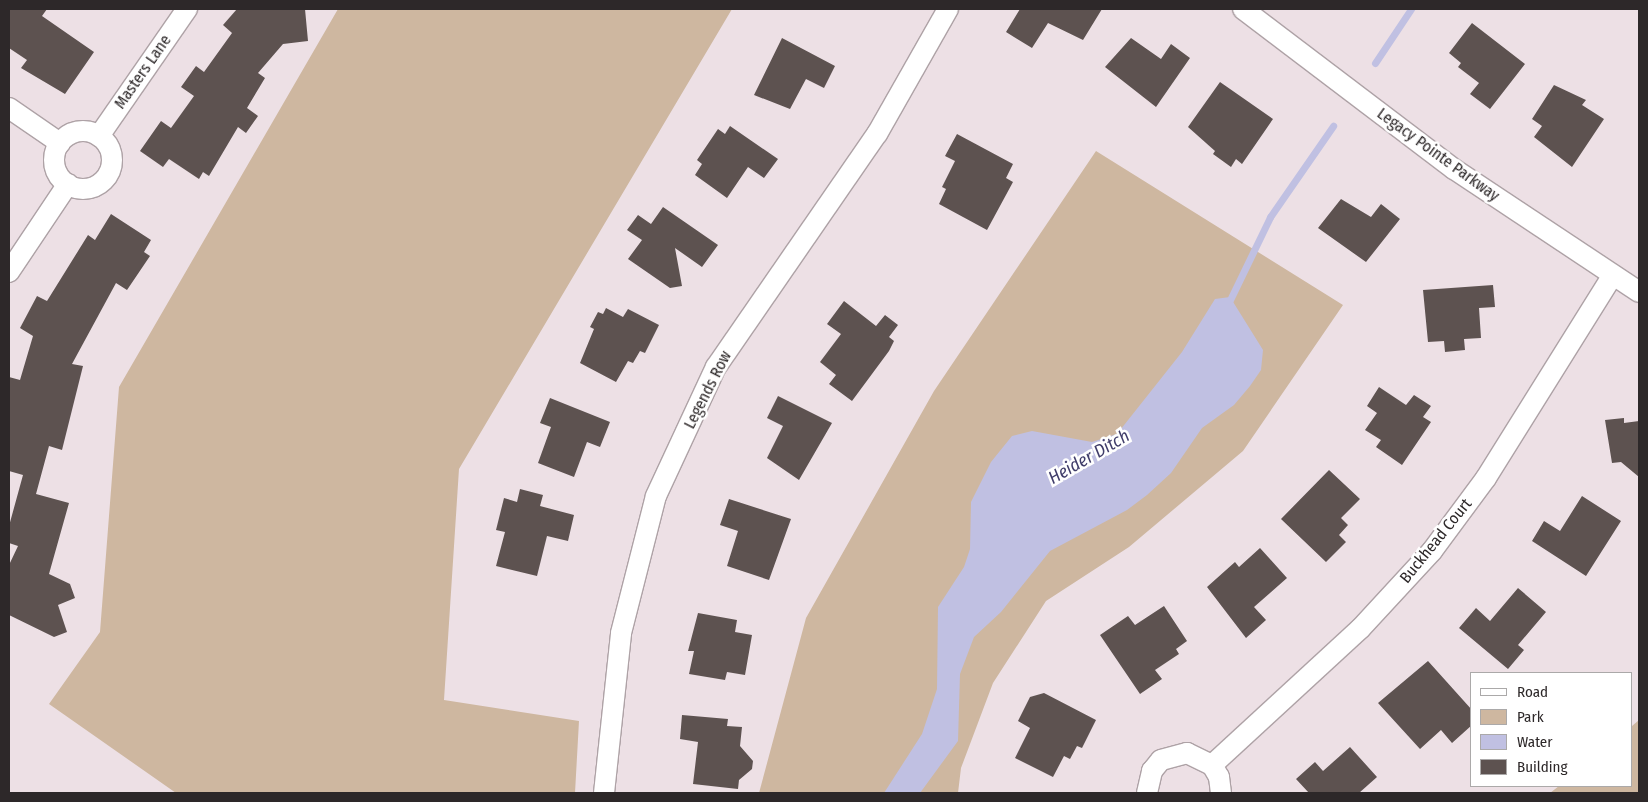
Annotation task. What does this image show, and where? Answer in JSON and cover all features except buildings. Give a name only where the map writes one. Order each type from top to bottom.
[{"type":"street","name":"Masters Lane","points":[[99,136],[187,9]]},
{"type":"street","name":"Legends Row","points":[[604,793],[621,633],[656,496],[716,367],[877,134],[948,9]]},
{"type":"street","name":"Legacy Pointe Parkway","points":[[1243,9],[1454,169],[1612,276],[1639,292]]},
{"type":"street","points":[[9,108],[60,143]]},
{"type":"street","points":[[82,131],[99,136],[111,151],[110,170],[97,185],[78,188],[68,184],[56,170],[54,160],[60,143],[82,131]]},
{"type":"street","points":[[9,272],[68,184]]},
{"type":"street","name":"Buckhead Court","points":[[1212,765],[1360,629],[1432,551],[1486,478],[1612,276]]},
{"type":"street","points":[[1147,793],[1152,771],[1174,755],[1194,755],[1212,765],[1219,777],[1222,793]]},
{"type":"green space","points":[[338,9],[732,9],[459,469],[444,700],[579,721],[575,793],[176,793],[49,704],[100,632],[119,387]]},
{"type":"green space","points":[[1096,151],[1343,305],[1243,451],[1129,547],[1046,601],[993,683],[961,768],[958,793],[759,793],[806,618],[934,391]]},
{"type":"green space","points":[[1639,720],[1639,793],[1550,793],[1558,787],[1633,787],[1633,725]]},
{"type":"water","points":[[1230,297],[1263,350],[1261,370],[1250,386],[1234,405],[1202,428],[1171,473],[1147,495],[1127,510],[1050,551],[1001,612],[974,637],[960,674],[958,741],[920,793],[884,793],[922,734],[937,689],[938,607],[964,567],[970,549],[971,502],[991,462],[1012,436],[1032,431],[1092,442],[1117,434],[1182,352],[1215,299]]},
{"type":"waterway","name":"Heider Ditch","points":[[1375,63],[1411,9]]},
{"type":"waterway","name":"Heider Ditch","points":[[1228,304],[1270,217],[1333,126]]}]
